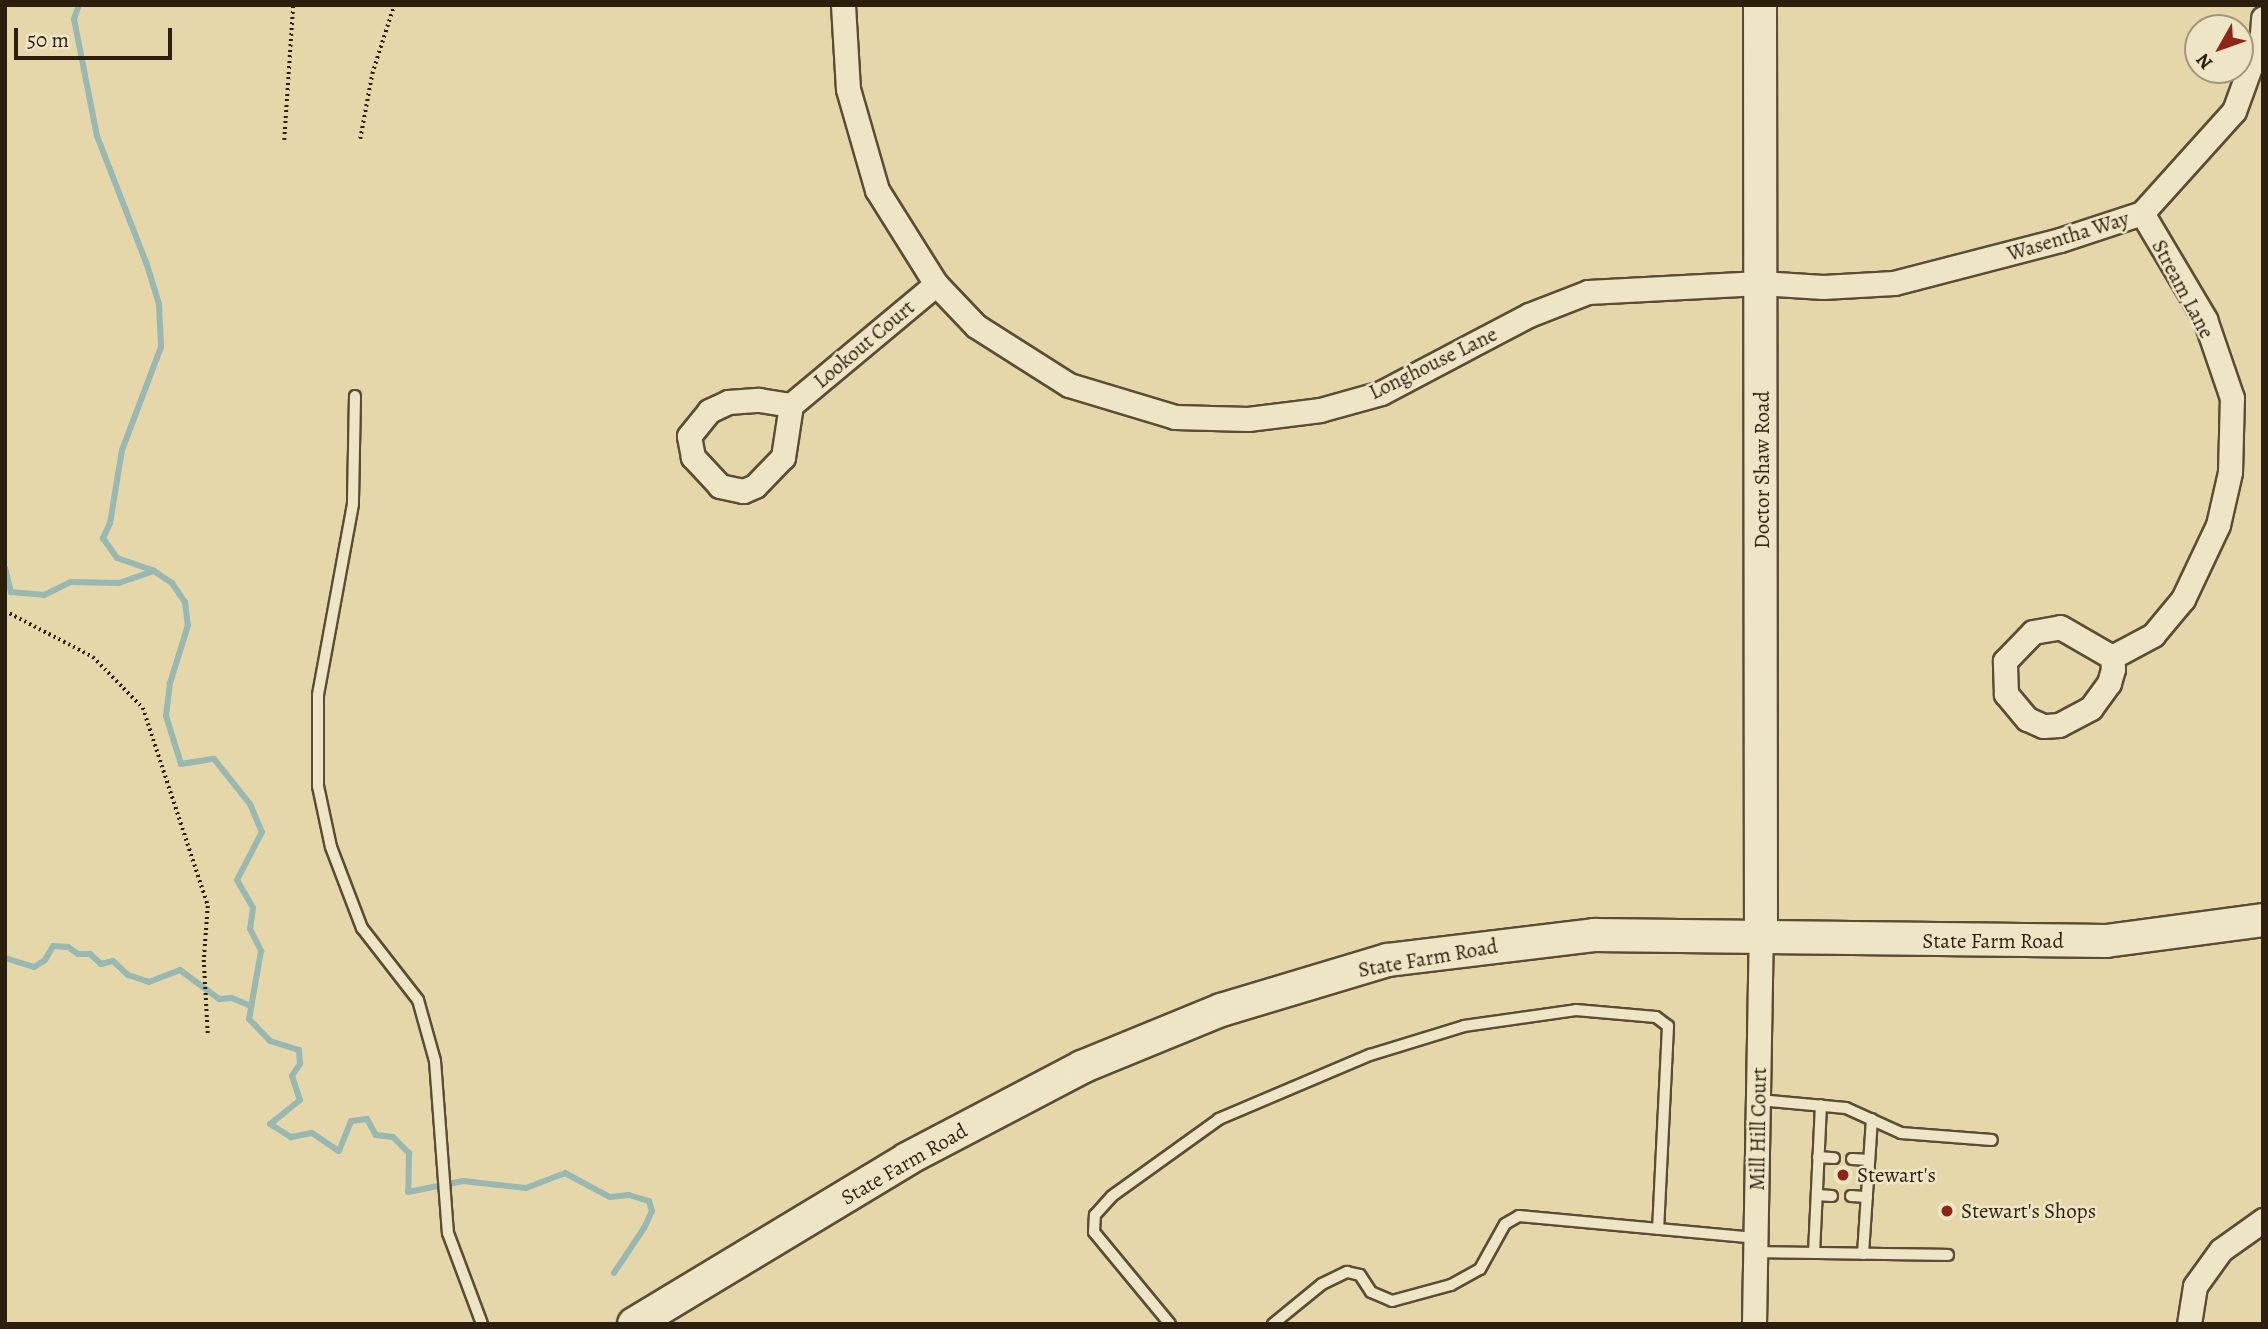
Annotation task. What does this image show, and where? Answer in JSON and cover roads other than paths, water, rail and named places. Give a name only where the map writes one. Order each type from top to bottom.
[{"type":"main road","name":"Doctor Shaw Road","points":[[1760,5],[1761,934]]},
{"type":"main road","name":"State Farm Road","points":[[634,1324],[919,1153],[1082,1067],[1221,1010],[1388,960],[1479,946],[1594,935],[1761,934],[1887,940],[2106,941],[2263,920]]},
{"type":"street","name":"Longhouse Lane","points":[[843,5],[848,89],[877,190],[936,284],[976,326],[1069,385],[1175,417],[1248,419],[1320,410],[1381,393],[1530,315],[1588,292],[1760,283]]},
{"type":"street","name":"Wasentha Way","points":[[1760,283],[1822,287],[1894,283],[2060,240],[2141,213],[2234,111],[2262,34],[2263,18]]},
{"type":"street","name":"Stream Lane","points":[[2112,657],[2152,635],[2183,599],[2218,525],[2230,472],[2232,398],[2205,319],[2141,213]]},
{"type":"street","name":"Lookout Court","points":[[791,405],[936,284]]},
{"type":"street","points":[[759,400],[791,405],[783,457],[755,486],[743,491],[720,486],[693,457],[690,436],[709,411],[728,402],[759,400]]},
{"type":"street","points":[[2060,627],[2112,657],[2109,683],[2098,700],[2059,725],[2027,719],[2006,694],[2005,661],[2033,632],[2060,627]]},
{"type":"street","name":"Mill Hill Court","points":[[1754,1324],[1761,934]]},
{"type":"street","points":[[2189,1324],[2195,1286],[2221,1250],[2263,1220]]},
{"type":"lane","points":[[355,396],[353,505],[318,695],[318,786],[331,847],[362,928],[418,1000],[435,1061],[446,1174],[448,1233],[482,1324]]},
{"type":"lane","points":[[1170,1324],[1094,1232],[1096,1214],[1112,1196],[1219,1119],[1241,1108],[1370,1055],[1464,1026],[1576,1010],[1656,1017],[1668,1026],[1658,1229]]},
{"type":"lane","points":[[1759,1101],[1846,1108],[1900,1133],[1992,1140]]},
{"type":"lane","points":[[1814,1253],[1821,1105]]},
{"type":"lane","points":[[1863,1254],[1872,1119]]},
{"type":"lane","points":[[1818,1157],[1835,1158]]},
{"type":"lane","points":[[1852,1159],[1869,1160]]},
{"type":"lane","points":[[1817,1195],[1832,1196]]},
{"type":"lane","points":[[1851,1196],[1867,1197]]},
{"type":"lane","points":[[1273,1324],[1322,1284],[1347,1272],[1360,1275],[1371,1292],[1392,1301],[1451,1286],[1480,1269],[1506,1224],[1520,1216],[1658,1229],[1814,1253],[1948,1255]]},
{"type":"waterway","points":[[79,5],[74,19],[97,136],[147,265],[159,304],[161,347],[122,450],[110,523],[103,538],[117,558],[154,571]]},
{"type":"waterway","points":[[5,568],[11,592],[44,595],[71,582],[119,583],[154,571],[172,583],[185,602],[188,625],[170,683],[166,716],[181,764],[214,759],[250,804],[262,832],[237,880],[253,908],[250,929],[261,951],[249,1019],[270,1041],[299,1050],[300,1064],[292,1076],[300,1100],[270,1124],[291,1137],[312,1133],[339,1151],[351,1121],[367,1119],[376,1135],[393,1137],[409,1153],[408,1192],[463,1181],[526,1188],[565,1173],[610,1197],[629,1195],[649,1201],[652,1211],[644,1228],[614,1273]]},
{"type":"waterway","points":[[5,958],[34,967],[45,960],[53,946],[68,947],[78,954],[90,954],[101,964],[113,961],[128,975],[149,982],[180,970],[219,999],[232,998],[251,1006]]},
{"type":"place","name":"Stewart's","points":[[1843,1175]]},
{"type":"place","name":"Stewart's Shops","points":[[1947,1211]]}]
